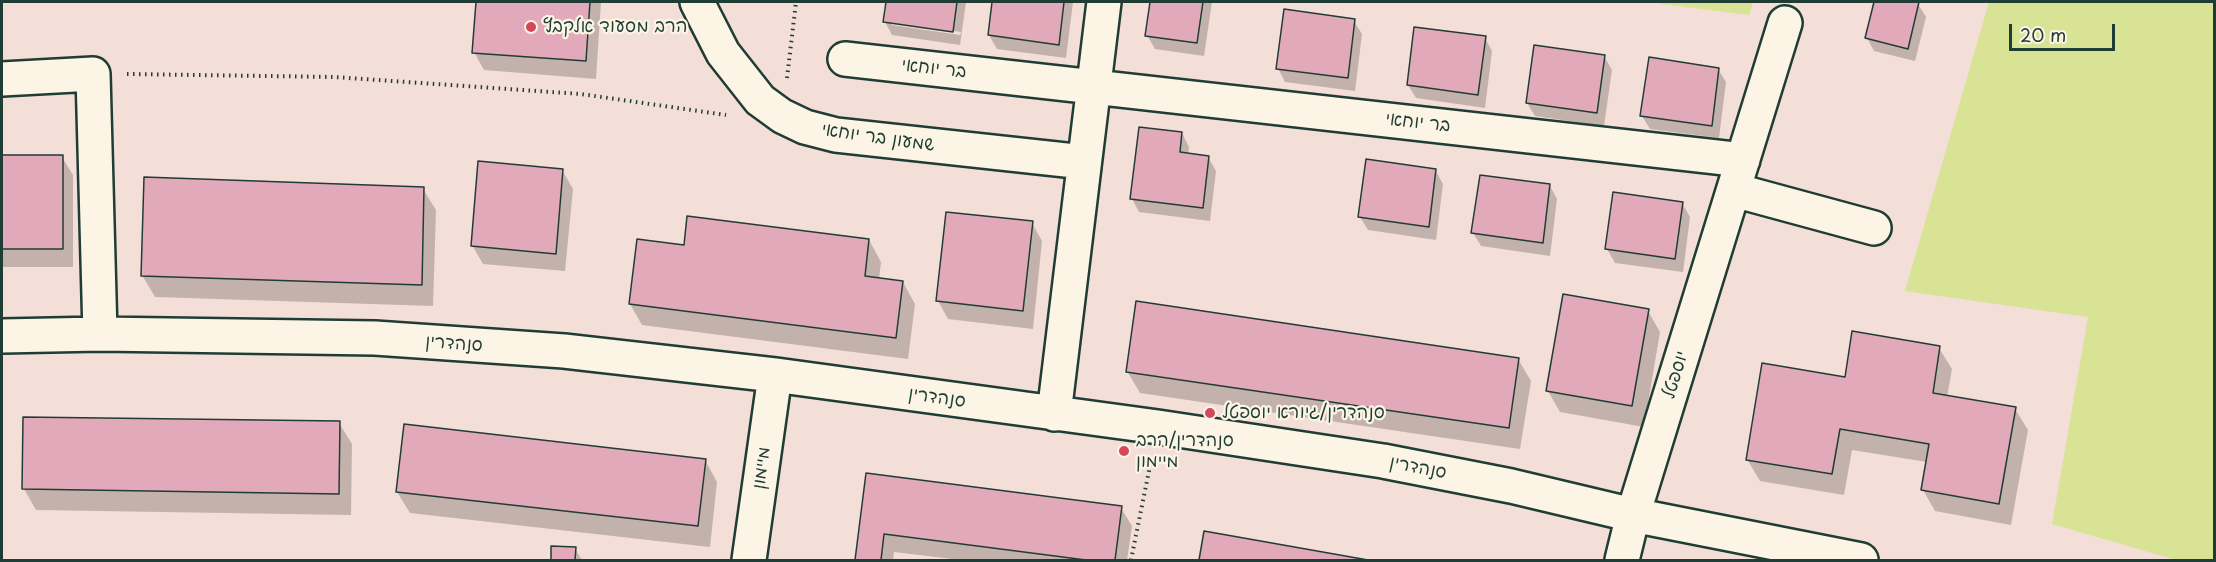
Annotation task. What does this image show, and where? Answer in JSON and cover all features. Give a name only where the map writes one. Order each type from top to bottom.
[{"type":"street","name":"שמעון בר יוחאי","points":[[697,2],[723,53],[760,100],[782,116],[805,127],[836,135],[1084,162]]},
{"type":"street","points":[[1054,414],[1104,2]]},
{"type":"street","name":"יוספטל","points":[[1622,561],[1633,515],[1785,23]]},
{"type":"street","name":"בר יוחאי","points":[[845,59],[1094,87],[1738,175]]},
{"type":"street","points":[[2,80],[93,74],[100,334]]},
{"type":"street","points":[[1738,175],[1874,228]]},
{"type":"street","name":"סנהדרין","points":[[2,336],[100,334],[375,338],[564,351],[775,375],[1158,427],[1383,461],[1861,561]]},
{"type":"street","name":"מיימון","points":[[749,561],[775,375]]},
{"type":"path","points":[[782,116],[796,2]]},
{"type":"path","points":[[93,74],[334,77],[581,94],[734,116]]},
{"type":"path","points":[[1131,561],[1158,427]]},
{"type":"green space","points":[[1647,2],[1753,2],[1749,15]]},
{"type":"green space","points":[[1989,2],[2214,2],[2214,560],[2176,560],[2052,524],[2088,317],[1905,291]]},
{"type":"building","name":"הרב מסעוד אלקבץ","points":[[476,2],[590,2],[586,61],[472,53]]},
{"type":"building","points":[[886,2],[957,2],[953,32],[883,22]]},
{"type":"building","points":[[992,2],[1064,2],[1059,45],[988,35]]},
{"type":"building","points":[[1150,2],[1203,2],[1197,43],[1145,36]]},
{"type":"building","points":[[1874,2],[1919,2],[1908,49],[1865,38]]},
{"type":"building","points":[[1284,9],[1355,19],[1348,78],[1276,69]]},
{"type":"building","points":[[1414,27],[1486,36],[1478,95],[1407,85]]},
{"type":"building","points":[[1534,45],[1605,55],[1597,113],[1526,103]]},
{"type":"building","points":[[1649,57],[1719,68],[1712,126],[1640,116]]},
{"type":"building","points":[[1139,127],[1182,132],[1180,152],[1209,156],[1203,208],[1130,199]]},
{"type":"building","points":[[2,155],[63,155],[63,249],[2,249]]},
{"type":"building","points":[[1366,159],[1436,169],[1429,227],[1358,217]]},
{"type":"building","points":[[478,161],[563,169],[556,254],[471,246]]},
{"type":"building","points":[[1480,175],[1550,184],[1543,243],[1471,233]]},
{"type":"building","points":[[144,177],[424,187],[422,285],[141,276]]},
{"type":"building","points":[[1613,192],[1683,202],[1675,259],[1605,249]]},
{"type":"building","points":[[946,212],[1033,221],[1023,311],[936,301]]},
{"type":"building","points":[[687,216],[869,239],[865,276],[903,281],[896,338],[629,304],[637,239],[684,245]]},
{"type":"building","points":[[1563,294],[1649,309],[1632,406],[1546,391]]},
{"type":"building","points":[[1136,301],[1519,358],[1509,428],[1126,372]]},
{"type":"building","points":[[1852,331],[1940,346],[1933,393],[2016,407],[1999,504],[1921,490],[1929,444],[1840,429],[1832,474],[1746,460],[1762,363],[1845,377]]},
{"type":"building","points":[[23,417],[340,421],[339,494],[22,489]]},
{"type":"building","points":[[404,424],[706,459],[698,526],[396,492]]},
{"type":"building","points":[[866,473],[1122,506],[1115,560],[1086,560],[884,534],[881,560],[855,560]]},
{"type":"building","points":[[1204,531],[1368,560],[1199,560]]},
{"type":"building","points":[[551,546],[576,547],[575,560],[551,560]]},
{"type":"place","name":"הרב מסעוד אלקבץ","points":[[531,27]]},
{"type":"place","name":"סנהדרין/גיורא יוספטל","points":[[1210,413]]},
{"type":"place","name":"סנהדרין/הרב מיימון","points":[[1124,451]]}]
